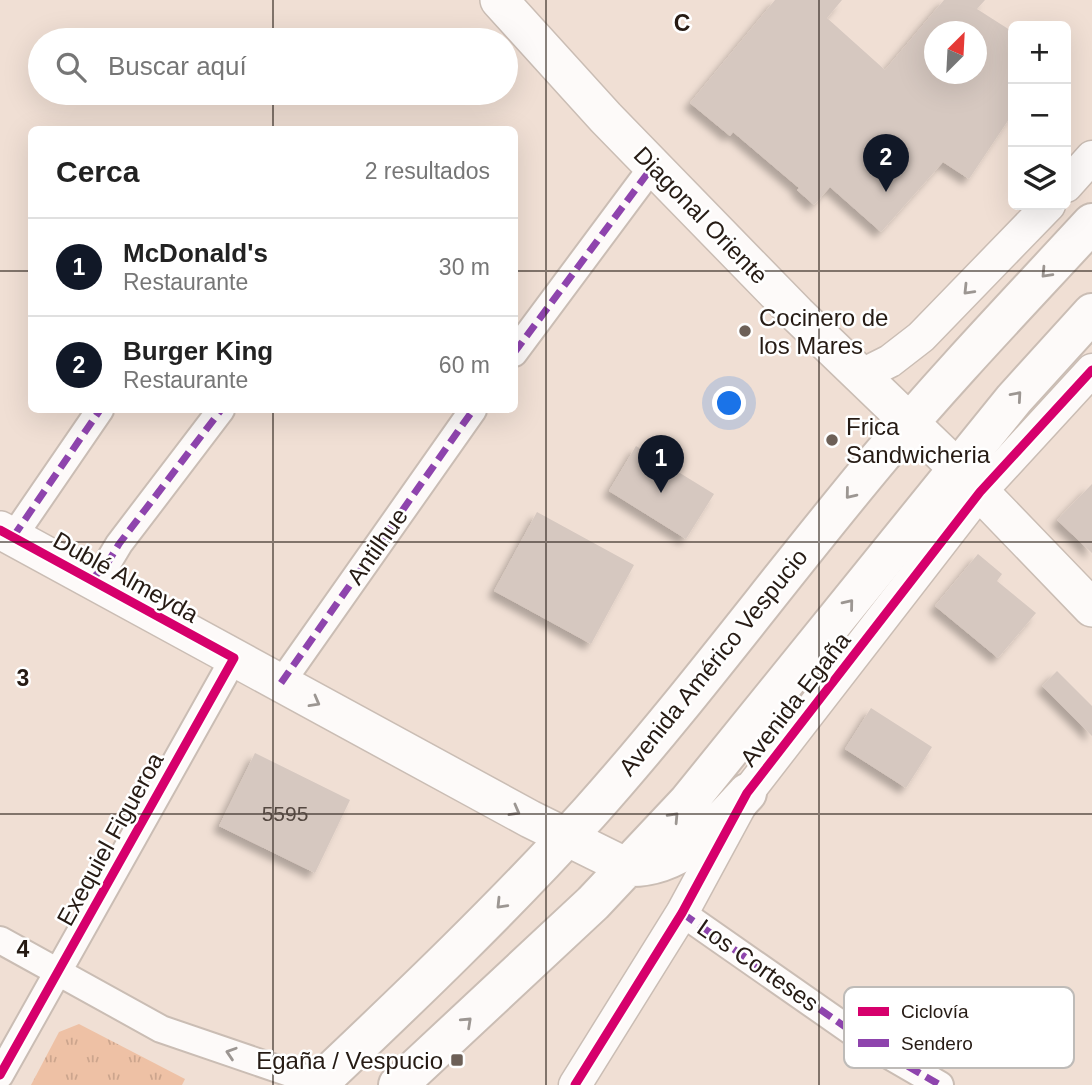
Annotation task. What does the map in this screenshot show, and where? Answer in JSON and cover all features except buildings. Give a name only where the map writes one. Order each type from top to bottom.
[{"type":"main road","name":"Diagonal Oriente","points":[[499,0],[567,77],[653,166],[860,376],[969,480],[1092,608]]},
{"type":"main road","name":"Avenida Américo Vespucio","points":[[318,1084],[468,938],[565,837],[640,753],[910,423],[1092,223]]},
{"type":"main road","points":[[398,1085],[479,1011],[627,867],[688,802],[969,480],[1014,399],[1092,313]]},
{"type":"main road","name":"Dublé Almeyda","points":[[6,534],[565,837],[627,867]]},
{"type":"main road","points":[[627,867],[642,868],[659,864],[684,851],[711,831],[747,793]]},
{"type":"street","points":[[1071,180],[1092,157]]},
{"type":"street","points":[[518,349],[653,166]]},
{"type":"street","points":[[860,376],[890,361],[921,337],[1044,210]]},
{"type":"street","name":"Avenida Egaña","points":[[575,1085],[682,913],[747,793],[969,480],[1092,370]]},
{"type":"street","points":[[6,534],[98,413]]},
{"type":"street","points":[[91,580],[107,564],[118,544],[219,413]]},
{"type":"street","name":"Antilhue","points":[[281,683],[471,413]]},
{"type":"street","name":"Exequiel Figueroa","points":[[0,1075],[233,657]]},
{"type":"street","name":"Los Corteses","points":[[682,913],[844,1026]]},
{"type":"street","points":[[0,940],[162,1029],[318,1084]]},
{"type":"street","name":"Los Corteses","points":[[911,1068],[940,1085]]},
{"type":"green space","points":[[79,1024],[185,1079],[182,1085],[31,1085],[59,1032]]},
{"type":"marked path","points":[[518,348],[653,166]]},
{"type":"marked path","points":[[13,537],[98,413]]},
{"type":"marked path","points":[[91,580],[107,564],[119,544],[219,413]]},
{"type":"marked path","points":[[281,683],[471,413]]},
{"type":"marked path","points":[[682,913],[844,1026]]},
{"type":"marked path","points":[[911,1068],[940,1085]]},
{"type":"cycle path","points":[[575,1085],[682,913],[747,793],[980,492],[1092,370]]},
{"type":"cycle path","points":[[0,530],[234,658],[0,1075]]},
{"type":"place","name":"Burger King","points":[[886,192]]},
{"type":"place","name":"Cocinero de los Mares","points":[[745,331]]},
{"type":"place","name":"Frica Sandwicheria","points":[[832,440]]},
{"type":"place","name":"McDonald's","points":[[661,493]]},
{"type":"place","name":"Egaña / Vespucio","points":[[457,1060]]}]
